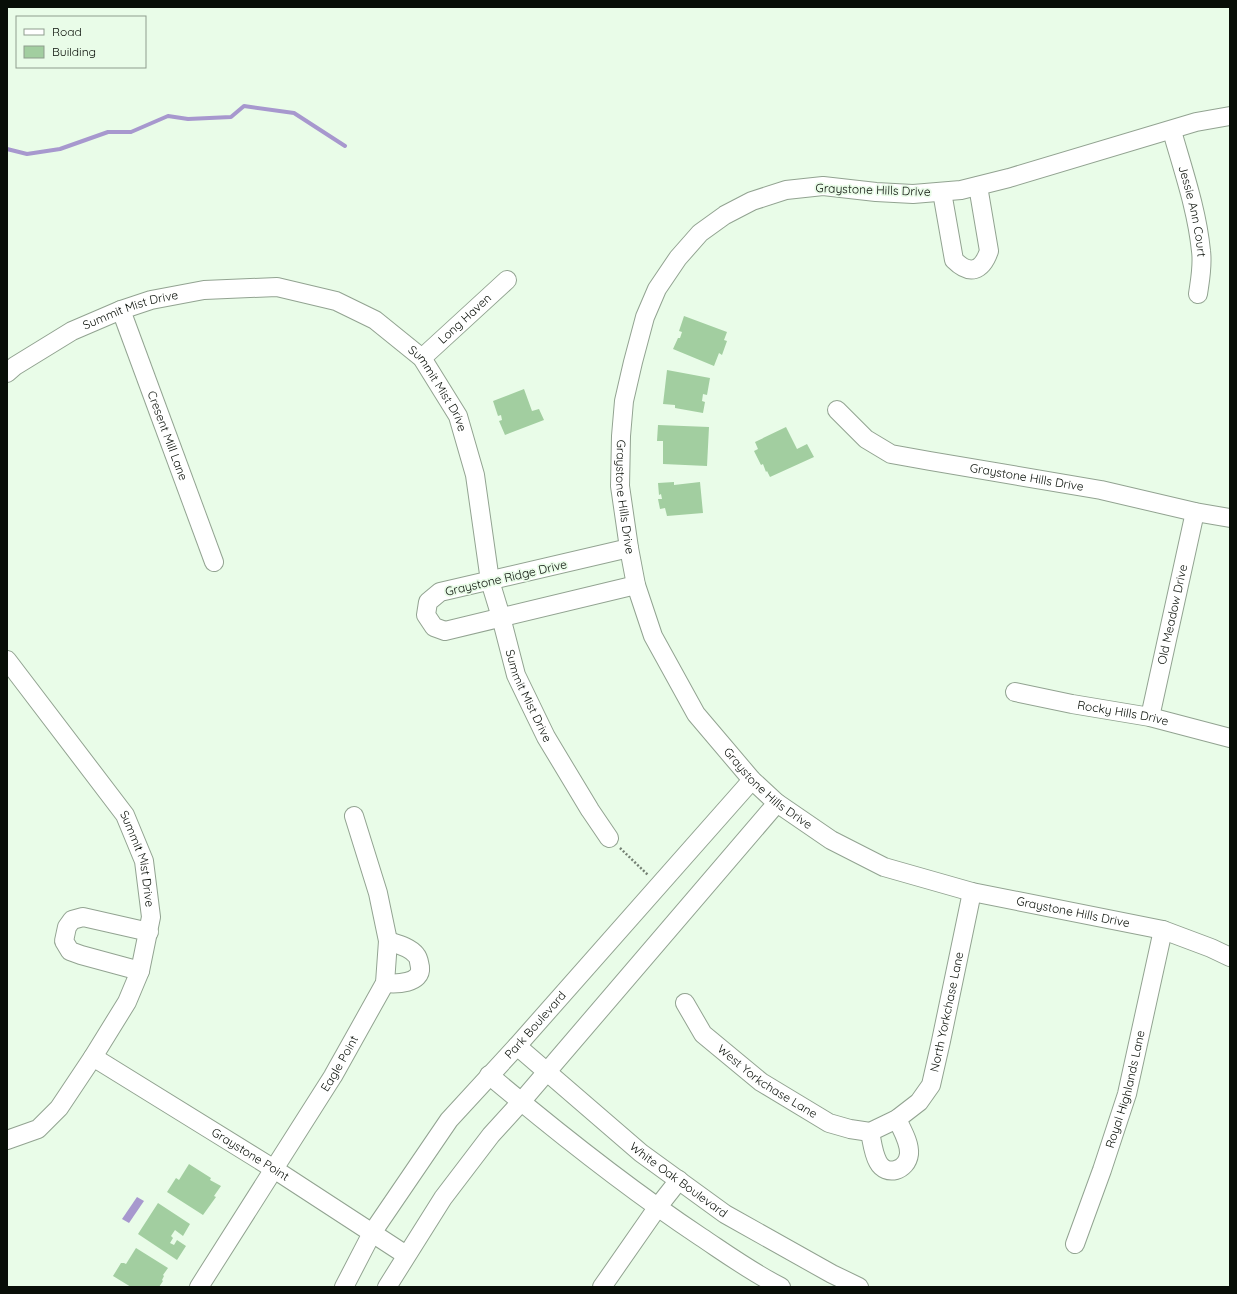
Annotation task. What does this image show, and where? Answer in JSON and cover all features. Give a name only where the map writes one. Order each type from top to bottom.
[{"type":"street","name":"Graystone Hills Drive","points":[[1230,116],[1196,122],[1009,178],[961,190],[914,194],[876,192],[823,186],[786,190],[752,202],[725,215],[700,233],[678,258],[657,289],[645,317],[632,362],[624,401],[621,436],[620,486],[636,585],[653,636],[696,714],[752,780],[777,803],[831,840],[884,867],[972,892],[1163,930],[1211,948],[1230,957]]},
{"type":"street","name":"Jessie Ann Court","points":[[1172,130],[1188,190],[1201,251],[1202,271],[1198,294]]},
{"type":"street","points":[[942,192],[954,260],[961,266],[970,269],[979,268],[989,251],[978,186]]},
{"type":"street","name":"Long Haven","points":[[422,358],[507,280]]},
{"type":"street","name":"Summit Mist Drive","points":[[7,373],[15,366],[72,331],[121,310],[151,300],[204,290],[277,287],[336,301],[375,320],[422,358],[458,416],[475,475],[490,581],[516,675],[546,737],[590,810],[609,838]]},
{"type":"street","name":"Cresent Mill Lane","points":[[121,310],[214,562]]},
{"type":"street","name":"Graystone Hills Drive","points":[[837,410],[866,439],[891,454],[1101,490],[1195,512],[1230,518]]},
{"type":"street","name":"Old Meadow Drive","points":[[1150,717],[1195,512]]},
{"type":"street","name":"Graystone Ridge Drive","points":[[629,548],[440,592],[428,602],[426,615],[434,627],[445,631],[636,585]]},
{"type":"street","name":"Summit Mist Drive","points":[[7,660],[125,815],[144,861],[151,917],[140,971],[127,1002],[93,1057],[59,1108],[38,1129],[7,1140]]},
{"type":"street","name":"Rocky Hills Drive","points":[[1014,692],[1072,704],[1150,717],[1230,738]]},
{"type":"street","name":"Park Boulevard","points":[[344,1287],[372,1233],[449,1120],[517,1046],[752,780]]},
{"type":"street","points":[[387,1287],[443,1198],[491,1135],[547,1072],[777,803]]},
{"type":"street","name":"Eagle Point","points":[[199,1287],[333,1076],[385,983],[388,941],[378,893],[354,816]]},
{"type":"street","name":"North Yorkchase Lane","points":[[870,1132],[897,1119],[919,1102],[931,1084],[972,892]]},
{"type":"street","points":[[140,971],[70,951],[64,941],[67,927],[72,920],[83,918],[149,932]]},
{"type":"street","name":"Royal Highlands Lane","points":[[1074,1244],[1102,1170],[1127,1094],[1163,930]]},
{"type":"street","points":[[385,983],[394,984],[410,981],[417,976],[420,970],[419,961],[416,954],[399,944],[388,941]]},
{"type":"street","name":"West Yorkchase Lane","points":[[685,1004],[703,1034],[761,1082],[829,1123],[850,1129],[870,1132]]},
{"type":"street","name":"White Oak Boulevard","points":[[517,1046],[641,1153],[725,1214],[832,1274],[859,1287]]},
{"type":"street","name":"Graystone Point","points":[[93,1057],[274,1169],[406,1255]]},
{"type":"street","points":[[489,1075],[585,1154],[657,1208],[761,1277],[781,1287]]},
{"type":"street","points":[[870,1132],[877,1161],[882,1167],[890,1171],[895,1171],[902,1168],[909,1155],[907,1141],[897,1119]]},
{"type":"street","points":[[602,1287],[657,1208],[679,1180]]},
{"type":"path","points":[[609,838],[659,885]]},
{"type":"shaded area","points":[[137,1197],[144,1201],[129,1223],[122,1219]]},
{"type":"building","points":[[684,316],[727,332],[724,340],[727,341],[722,355],[719,353],[714,366],[673,349],[682,332],[679,331]]},
{"type":"building","points":[[667,370],[710,378],[707,395],[703,394],[702,401],[705,402],[703,413],[675,408],[675,405],[663,404]]},
{"type":"building","points":[[524,389],[532,411],[539,409],[544,420],[505,435],[499,421],[502,420],[501,415],[498,416],[493,401]]},
{"type":"building","points":[[658,425],[709,427],[707,466],[663,464],[663,441],[657,441]]},
{"type":"building","points":[[786,427],[797,449],[807,444],[814,457],[770,477],[763,464],[761,465],[754,451],[758,449],[755,442]]},
{"type":"building","points":[[674,482],[674,485],[700,482],[703,513],[667,516],[665,508],[660,509],[658,499],[662,499],[661,494],[659,495],[658,483]]},
{"type":"building","points":[[189,1164],[211,1178],[210,1180],[221,1186],[214,1196],[216,1197],[203,1215],[167,1192],[176,1178],[179,1180]]},
{"type":"building","points":[[158,1203],[190,1224],[183,1236],[175,1230],[171,1236],[173,1238],[170,1243],[174,1245],[177,1240],[186,1246],[177,1260],[138,1234]]},
{"type":"building","points":[[136,1248],[168,1268],[163,1275],[163,1281],[159,1287],[131,1287],[113,1276],[121,1263],[126,1264]]},
{"type":"waterway","points":[[7,149],[27,154],[60,149],[108,132],[131,132],[168,116],[188,119],[231,117],[244,106],[294,113],[345,146]]}]
